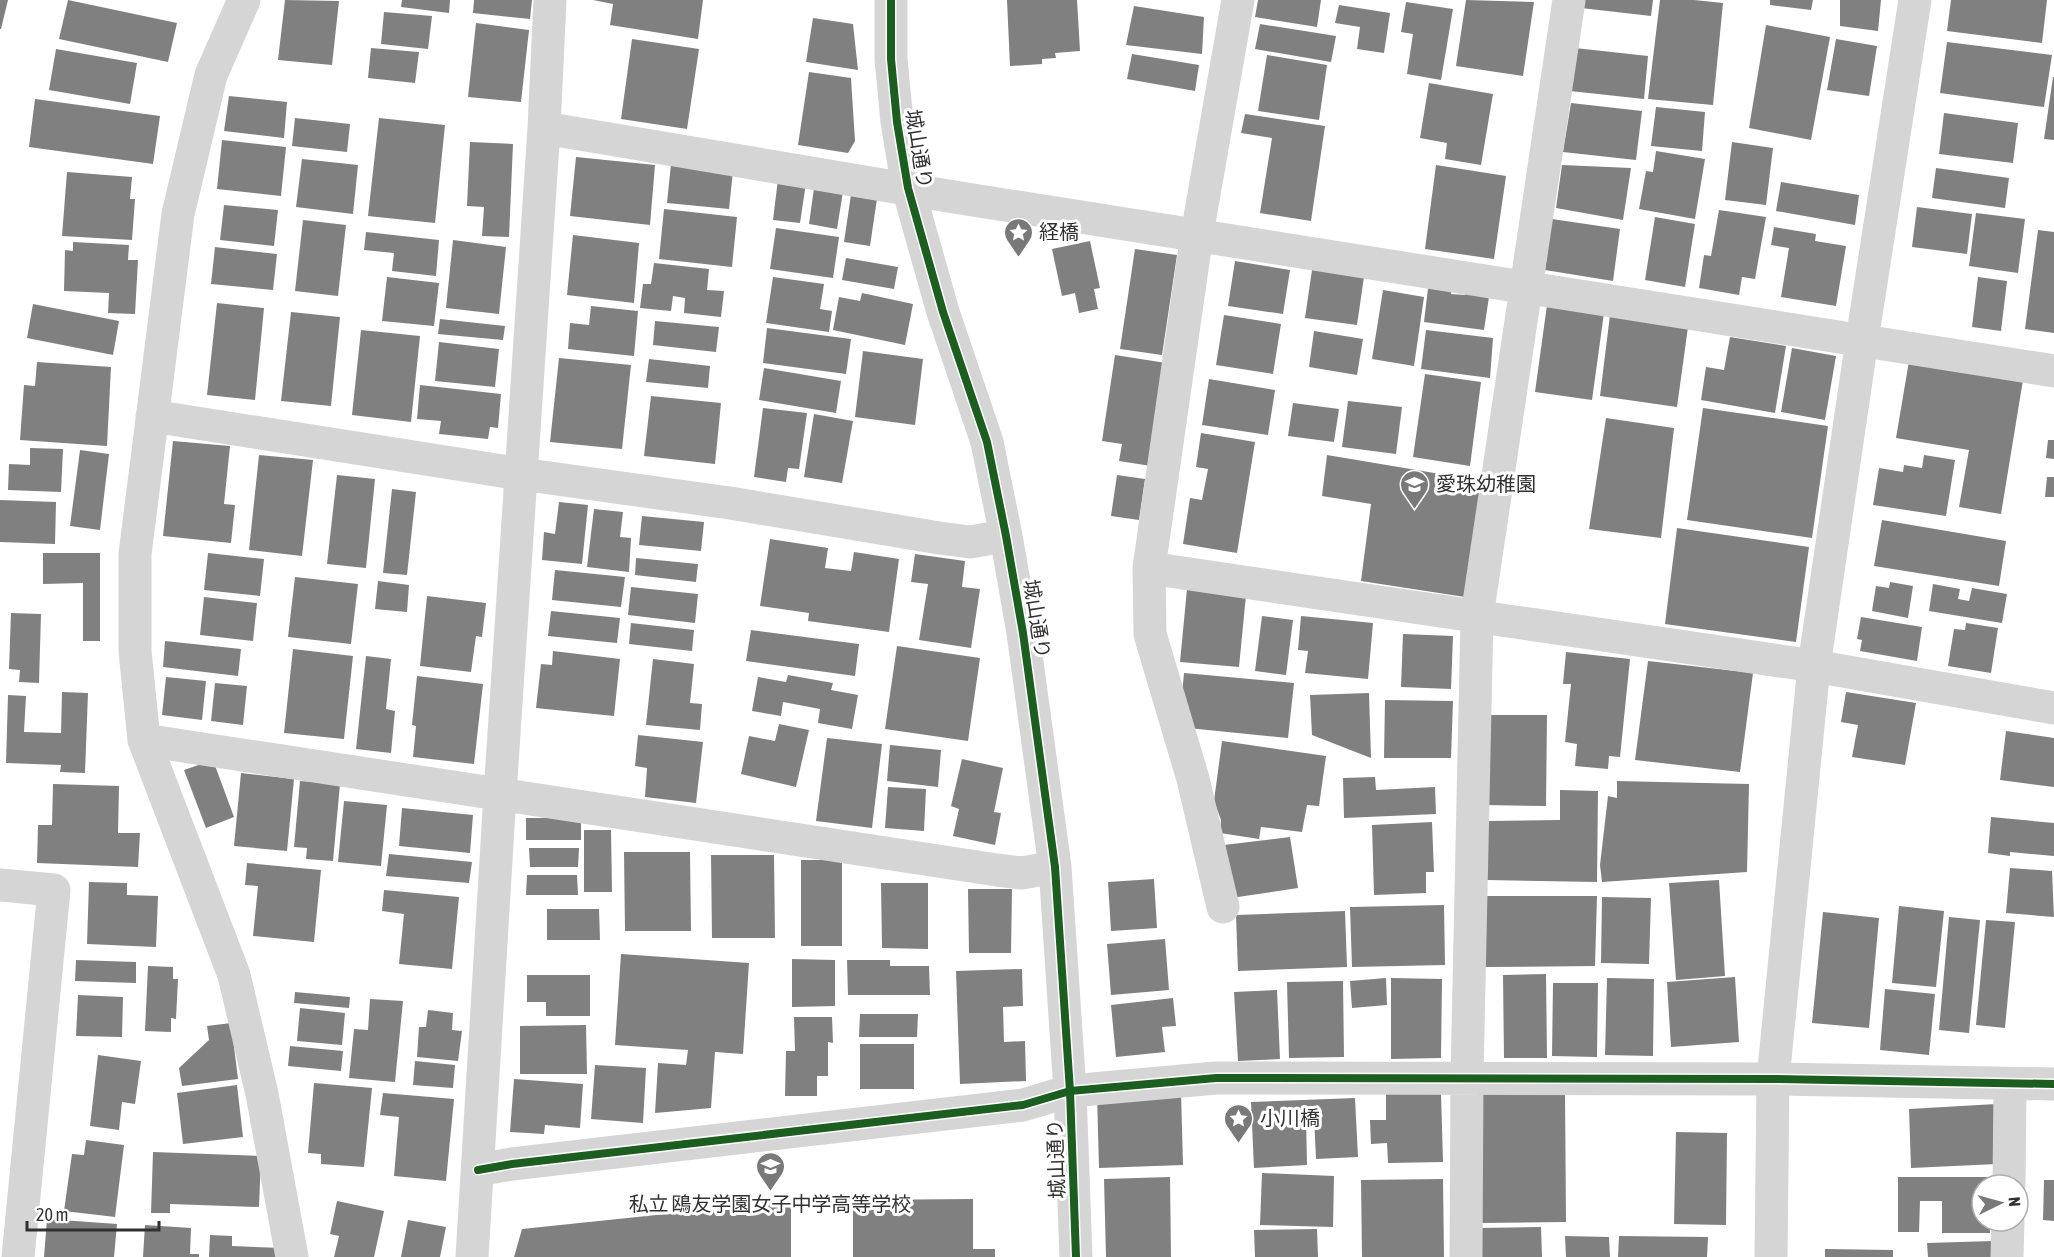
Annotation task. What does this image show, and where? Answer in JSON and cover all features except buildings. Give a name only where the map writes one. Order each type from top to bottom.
[{"type":"street","points":[[244,0],[212,75],[178,214],[135,554],[135,651],[144,740],[234,975],[262,1094],[292,1257]]},
{"type":"street","points":[[472,1257],[544,128],[550,0]]},
{"type":"street","name":"城山通り","points":[[891,0],[891,59],[896,111],[908,188],[943,312],[987,442],[1023,633],[1055,867],[1070,1091],[1076,1257]]},
{"type":"street","points":[[1223,907],[1193,779],[1150,634],[1149,568],[1197,234],[1238,0]]},
{"type":"street","points":[[1466,1257],[1467,1077],[1477,616],[1569,0]]},
{"type":"street","points":[[1771,1257],[1773,1079],[1814,666],[1915,0]]},
{"type":"street","points":[[544,128],[972,200],[2054,371]]},
{"type":"street","points":[[152,416],[521,474],[730,503],[959,541],[969,542],[1006,536]]},
{"type":"street","points":[[1149,568],[1814,666],[2054,708]]},
{"type":"street","points":[[144,740],[997,870],[1022,873],[1055,867]]},
{"type":"street","points":[[0,885],[54,890],[18,1257]]},
{"type":"street","points":[[478,1170],[512,1164],[1023,1105],[1070,1091],[1216,1078],[1773,1079],[2054,1084]]},
{"type":"street","points":[[2008,1173],[2010,1084]]},
{"type":"street","points":[[2007,1257],[2008,1233]]},
{"type":"cycle path","points":[[891,0],[891,59],[897,122],[908,188],[943,312],[987,442],[1023,633],[1055,867],[1070,1091],[1076,1257]]},
{"type":"cycle path","points":[[478,1170],[512,1164],[1023,1105],[1070,1091],[1216,1078],[1773,1079],[2054,1084]]},
{"type":"place","name":"経橋","points":[[1018,258]]},
{"type":"place","name":"愛珠幼稚園","points":[[1415,510]]},
{"type":"place","name":"小川橋","points":[[1239,1144]]},
{"type":"place","name":"私立 鴎友学園女子中学高等学校","points":[[770,1192]]}]
